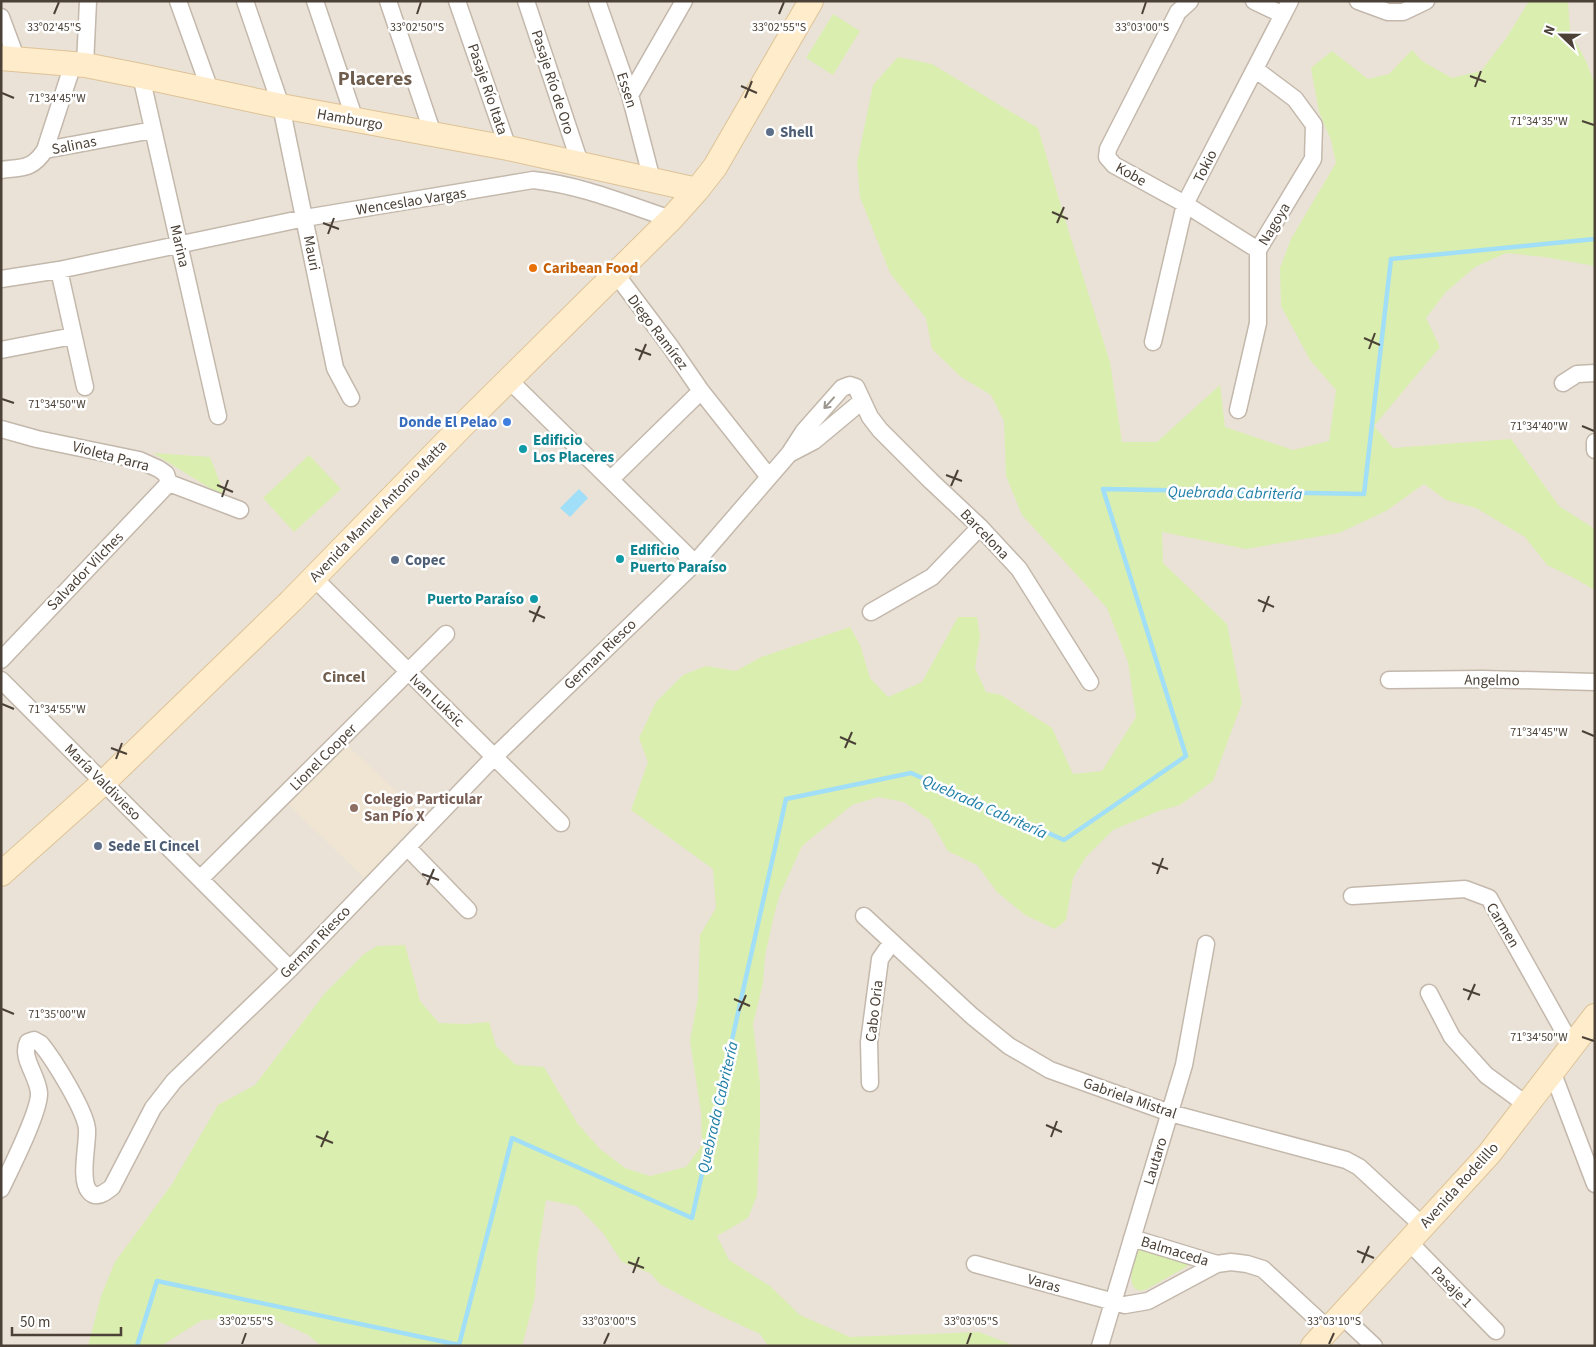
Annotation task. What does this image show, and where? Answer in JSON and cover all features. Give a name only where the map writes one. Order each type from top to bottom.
[{"type":"main road","name":"Avenida Manuel Antonio Matta","points":[[1,874],[104,782],[314,578],[508,379],[671,219],[715,166],[811,1]]},
{"type":"main road","name":"Hamburgo","points":[[6,59],[79,65],[141,76],[281,106],[508,148],[697,190]]},
{"type":"main road","name":"Avenida Rodelillo","points":[[1327,1330],[1490,1154],[1595,1016]]},
{"type":"street","points":[[45,150],[79,65],[88,1]]},
{"type":"street","points":[[178,1],[210,90]]},
{"type":"street","name":"Mauri","points":[[245,1],[281,106],[335,368],[351,398]]},
{"type":"street","points":[[315,1],[355,120]]},
{"type":"street","points":[[388,1],[433,134]]},
{"type":"street","name":"Pasaje Río Itata","points":[[457,1],[508,148]]},
{"type":"street","name":"Pasaje Río de Oro","points":[[526,1],[580,163]]},
{"type":"street","name":"Essen","points":[[596,1],[630,95],[652,180]]},
{"type":"street","points":[[630,95],[684,1]]},
{"type":"street","name":"Kobe","points":[[1190,1],[1178,12],[1107,154],[1110,162],[1114,165],[1185,204],[1258,250]]},
{"type":"street","points":[[1254,1],[1286,8]]},
{"type":"street","points":[[1358,1],[1388,12],[1403,12],[1426,1]]},
{"type":"street","name":"Tokio","points":[[1153,342],[1185,204],[1286,8]]},
{"type":"street","points":[[1,17],[6,59]]},
{"type":"street","name":"Nagoya","points":[[1238,410],[1258,323],[1258,250],[1313,159],[1314,125],[1296,99],[1255,69]]},
{"type":"street","name":"Marina","points":[[141,76],[218,416]]},
{"type":"street","name":"Salinas","points":[[1,170],[31,166],[40,158],[45,150],[153,130]]},
{"type":"street","name":"Wenceslao Vargas","points":[[1,279],[59,270],[305,218],[533,180],[587,191],[671,219]]},
{"type":"street","points":[[59,270],[85,387]]},
{"type":"street","name":"Diego Ramírez","points":[[615,274],[670,346],[701,391],[769,477]]},
{"type":"street","points":[[1,350],[73,336]]},
{"type":"street","points":[[1563,383],[1577,374],[1595,373]]},
{"type":"street","points":[[508,379],[695,563]]},
{"type":"street","name":"German Riesco","points":[[1,1189],[35,1113],[39,1093],[34,1073],[26,1056],[25,1048],[28,1042],[34,1040],[41,1044],[48,1053],[83,1113],[87,1129],[85,1181],[89,1192],[98,1195],[104,1193],[112,1187],[162,1093],[290,969],[495,756],[695,563],[789,454],[804,431],[842,388],[856,387],[862,400],[814,441],[789,454]]},
{"type":"street","points":[[611,479],[701,391]]},
{"type":"street","name":"Barcelona","points":[[862,400],[870,417],[880,430],[980,527],[1019,569],[1090,682]]},
{"type":"street","name":"Violeta Parra","points":[[1,428],[37,438],[139,460],[166,474],[170,483],[240,510]]},
{"type":"street","points":[[1595,442],[1595,450]]},
{"type":"street","name":"Salvador Vilches","points":[[1,660],[170,483]]},
{"type":"street","points":[[871,612],[932,577],[980,527]]},
{"type":"street","name":"Ivan Luksic","points":[[314,578],[561,822]]},
{"type":"street","name":"Lionel Cooper","points":[[200,879],[446,634]]},
{"type":"street","name":"Angelmo","points":[[1389,680],[1484,679],[1595,682]]},
{"type":"street","name":"María Valdivieso","points":[[1,680],[290,969]]},
{"type":"street","points":[[407,847],[468,910]]},
{"type":"street","name":"Carmen","points":[[1352,896],[1465,889],[1489,898],[1572,1046]]},
{"type":"street","name":"Gabriela Mistral","points":[[864,916],[972,1016],[1010,1046],[1050,1070],[1170,1114],[1346,1160],[1359,1167],[1416,1234]]},
{"type":"street","name":"Cabo Oria","points":[[870,1083],[869,1042],[880,958],[892,942]]},
{"type":"street","name":"Lautaro","points":[[1100,1346],[1188,1048],[1206,944]]},
{"type":"street","points":[[1428,993],[1452,1037],[1463,1050],[1486,1076],[1526,1105]]},
{"type":"street","points":[[1552,1071],[1591,1163],[1595,1184]]},
{"type":"street","name":"Pasaje 1","points":[[1416,1234],[1496,1331]]},
{"type":"street","name":"Balmaceda","points":[[1132,1238],[1217,1264]]},
{"type":"street","name":"Balmaceda","points":[[1113,1303],[1124,1305],[1148,1301],[1217,1264],[1232,1262],[1247,1264],[1263,1269],[1327,1330],[1374,1346]]},
{"type":"street","name":"Varas","points":[[974,1264],[1113,1303]]},
{"type":"shaded area","points":[[1,1],[1534,1],[1483,74],[1340,164],[1340,388],[1333,444],[1293,454],[1221,430],[1216,389],[1157,446],[1122,446],[994,391],[1110,606],[1131,660],[1140,718],[1104,775],[1070,778],[925,685],[717,867],[720,909],[706,1146],[689,1171],[650,1180],[623,1172],[93,1346],[1,1346]]},
{"type":"shaded area","points":[[1564,1],[1595,1],[1595,96],[1566,32]]},
{"type":"shaded area","points":[[1506,249],[1595,262],[1595,534],[1390,450],[1370,429],[1421,317],[1473,263]]},
{"type":"shaded area","points":[[1425,479],[1478,504],[1528,534],[1595,586],[1595,1346],[1003,1346],[849,1341],[798,1318],[726,1262],[712,1235],[770,914],[799,843],[850,801],[878,793],[906,799],[1069,876],[1111,827],[1157,807],[1159,564],[1157,526]]},
{"type":"shaded area","name":"Colegio Particular San Pío X","points":[[344,742],[422,815],[365,879],[286,802]]},
{"type":"shaded area","points":[[543,1195],[579,1202],[763,1330],[773,1346],[518,1346]]},
{"type":"shaded area","points":[[268,1312],[328,1346],[156,1346],[200,1317]]},
{"type":"green space","points":[[1529,1],[1568,1],[1570,31],[1586,61],[1595,85],[1595,266],[1544,257],[1506,253],[1475,267],[1446,292],[1426,318],[1440,347],[1374,426],[1393,448],[1511,439],[1559,506],[1595,529],[1595,590],[1547,565],[1525,537],[1476,508],[1446,500],[1424,484],[1386,511],[1339,533],[1246,549],[1162,532],[1163,563],[1227,624],[1242,703],[1213,781],[1180,805],[1159,811],[1113,830],[1086,857],[1073,878],[1066,920],[1055,929],[1025,915],[997,892],[977,865],[948,851],[930,820],[904,802],[878,797],[852,805],[802,846],[780,894],[765,956],[763,983],[753,1024],[760,1084],[757,1196],[748,1218],[717,1236],[729,1260],[770,1286],[800,1315],[850,1337],[979,1332],[1015,1346],[768,1346],[760,1334],[708,1310],[660,1284],[650,1273],[622,1262],[603,1233],[577,1206],[546,1200],[537,1258],[535,1297],[522,1346],[321,1346],[308,1335],[267,1316],[202,1320],[161,1346],[88,1346],[101,1296],[115,1262],[172,1184],[218,1105],[255,1085],[325,993],[364,954],[377,946],[405,945],[420,1001],[439,1023],[465,1024],[489,1022],[496,1046],[516,1065],[544,1067],[577,1123],[600,1149],[625,1168],[650,1176],[686,1167],[702,1145],[701,1112],[690,1041],[698,998],[700,935],[716,908],[713,869],[631,810],[648,762],[639,738],[656,702],[683,675],[706,666],[736,671],[761,657],[850,627],[860,645],[870,678],[888,697],[922,682],[958,617],[977,617],[980,637],[975,668],[986,692],[1001,695],[1052,728],[1073,774],[1102,771],[1136,717],[1128,662],[1107,608],[1022,515],[1006,476],[1004,421],[991,395],[961,377],[932,349],[926,318],[890,273],[860,197],[857,163],[873,85],[898,57],[932,64],[1038,128],[1110,362],[1122,442],[1157,442],[1220,385],[1225,427],[1293,450],[1329,441],[1336,390],[1310,360],[1281,306],[1280,268],[1291,239],[1336,163],[1331,140],[1319,112],[1311,68],[1332,51],[1368,79],[1389,74],[1412,50],[1422,61],[1452,78],[1481,71],[1507,37]]},
{"type":"green space","points":[[833,14],[860,31],[833,75],[806,58]]},
{"type":"green space","points":[[153,453],[210,457],[226,498]]},
{"type":"green space","points":[[309,455],[341,489],[294,532],[263,498]]},
{"type":"green space","points":[[1139,1248],[1193,1263],[1141,1291],[1135,1289],[1131,1280],[1132,1269]]},
{"type":"water","points":[[579,489],[588,498],[570,517],[560,508]]},
{"type":"waterway","name":"Quebrada Cabritería","points":[[137,1346],[157,1281],[459,1345],[512,1138],[692,1218],[786,799],[911,773],[1064,840],[1186,756],[1103,489],[1364,494],[1391,259],[1595,239]]},
{"type":"place","name":"Shell","points":[[770,132]]},
{"type":"place","name":"Caribean Food","points":[[533,268]]},
{"type":"place","name":"Donde El Pelao","points":[[507,422]]},
{"type":"place","name":"Edificio Los Placeres","points":[[523,449]]},
{"type":"place","name":"Edificio Puerto Paraíso","points":[[620,559]]},
{"type":"place","name":"Copec","points":[[395,560]]},
{"type":"place","name":"Puerto Paraíso","points":[[534,599]]},
{"type":"place","name":"Colegio Particular San Pío X","points":[[354,808]]},
{"type":"place","name":"Sede El Cincel","points":[[98,846]]},
{"type":"district","name":"Placeres","points":[[375,78]]},
{"type":"district","name":"Cincel","points":[[344,676]]}]
